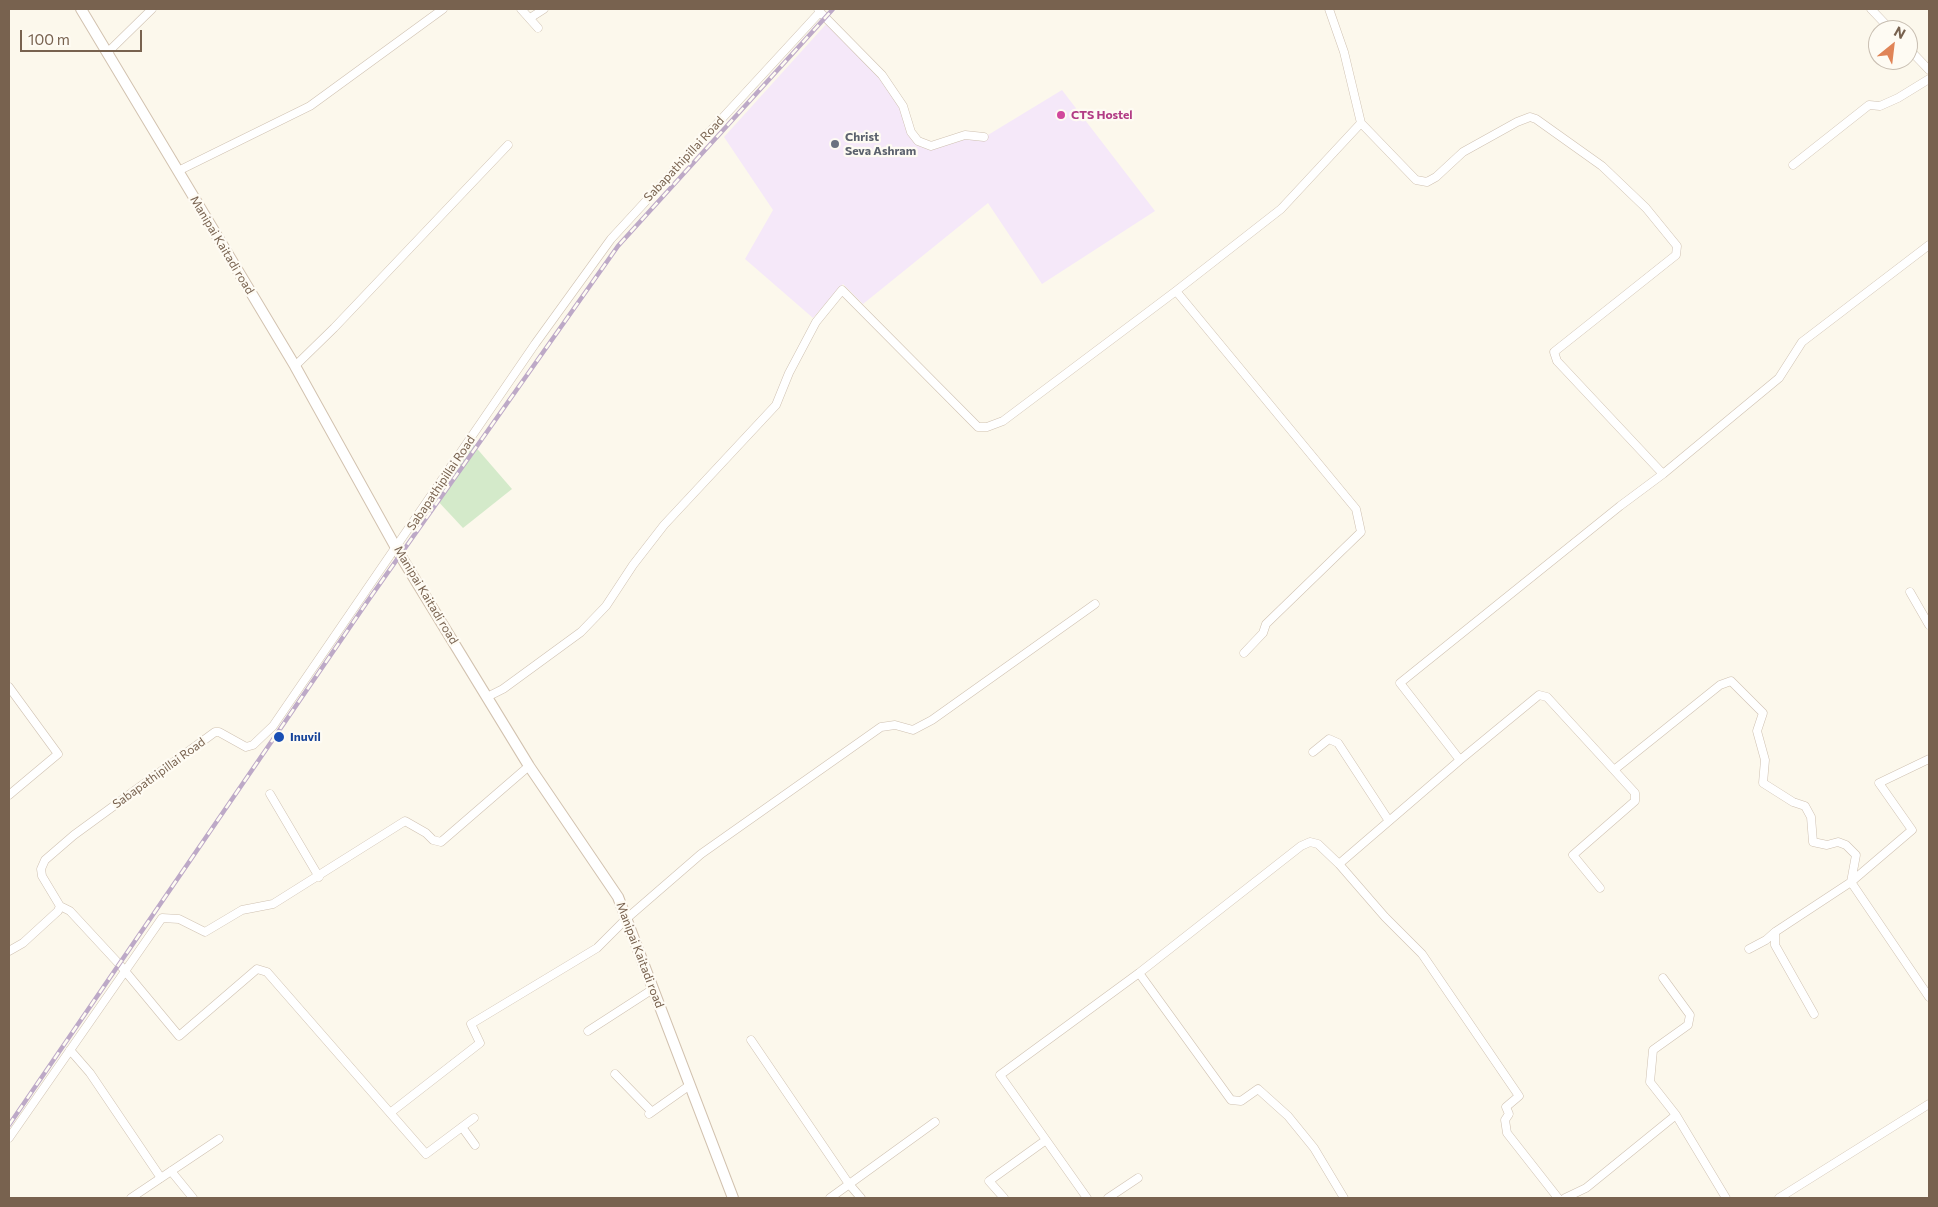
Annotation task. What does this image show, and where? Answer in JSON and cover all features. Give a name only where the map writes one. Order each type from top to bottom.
[{"type":"main road","name":"Manipai Kaitadi road","points":[[81,9],[295,366],[397,548],[487,697],[529,766],[618,897],[733,1198]]},
{"type":"street","points":[[108,53],[152,9]]},
{"type":"street","points":[[178,171],[310,106],[443,9]]},
{"type":"street","points":[[521,9],[538,28]]},
{"type":"street","points":[[530,18],[544,9]]},
{"type":"street","points":[[1329,9],[1344,52],[1361,123],[1416,180],[1426,182],[1436,177],[1463,152],[1516,122],[1530,117],[1536,119],[1602,166],[1646,208],[1677,246],[1676,255],[1554,352],[1557,361],[1663,474]]},
{"type":"street","points":[[1871,9],[1881,20]]},
{"type":"street","points":[[819,10],[882,75],[903,106],[911,132],[918,140],[931,146],[965,135],[984,137]]},
{"type":"street","name":"Sabapathipillai Road","points":[[60,906],[42,876],[41,869],[45,860],[74,835],[215,732],[219,732],[246,747],[253,745],[273,726],[397,548],[535,344],[611,239],[819,10]]},
{"type":"street","points":[[1918,58],[1929,70]]},
{"type":"street","points":[[1792,165],[1869,105],[1880,106],[1898,98],[1929,79]]},
{"type":"street","points":[[487,697],[503,689],[581,632],[606,606],[633,565],[664,525],[776,405],[789,372],[816,322],[842,290],[978,427],[987,427],[1004,421],[1281,209],[1361,123]]},
{"type":"street","points":[[295,366],[334,328],[508,145]]},
{"type":"street","points":[[1460,760],[1400,683],[1663,474],[1779,378],[1802,342],[1929,245]]},
{"type":"street","points":[[1176,291],[1356,509],[1361,532],[1266,624],[1263,634],[1244,653]]},
{"type":"street","points":[[1910,592],[1929,625]]},
{"type":"street","points":[[390,1113],[480,1043],[471,1024],[597,948],[626,919],[701,854],[881,726],[895,725],[913,730],[932,720],[1096,604]]},
{"type":"street","points":[[1614,770],[1720,685],[1731,681],[1762,713],[1757,731],[1765,760],[1763,783],[1793,802],[1805,806],[1811,818],[1813,842],[1827,845],[1838,842],[1846,845],[1856,855],[1851,882],[1929,997]]},
{"type":"street","points":[[9,687],[58,754],[9,795]]},
{"type":"street","points":[[1339,864],[1460,760],[1540,695],[1548,697],[1635,793],[1635,801],[1573,855],[1600,888]]},
{"type":"street","points":[[1313,752],[1329,739],[1338,743],[1389,821]]},
{"type":"street","points":[[1748,949],[1766,940],[1775,932],[1851,882],[1912,830],[1880,783],[1929,759]]},
{"type":"street","points":[[9,1138],[124,970],[162,918],[179,919],[205,932],[242,910],[274,904],[405,820],[433,840],[441,842],[529,766]]},
{"type":"street","points":[[270,794],[319,876]]},
{"type":"street","points":[[1087,1198],[1000,1075],[1139,973],[1301,846],[1310,842],[1318,844],[1339,864],[1422,954],[1519,1096],[1506,1107],[1509,1114],[1505,1120],[1507,1133],[1558,1198]]},
{"type":"street","points":[[9,951],[23,943],[58,911],[60,906],[70,911],[124,970],[179,1036],[257,969],[267,972],[426,1154],[474,1118]]},
{"type":"street","points":[[1775,932],[1775,945],[1814,1014]]},
{"type":"street","points":[[1139,973],[1231,1100],[1241,1101],[1258,1089],[1288,1116],[1314,1148],[1344,1198]]},
{"type":"street","points":[[1663,978],[1690,1015],[1688,1025],[1653,1050],[1650,1082],[1676,1115],[1726,1198]]},
{"type":"street","points":[[588,1031],[653,989]]},
{"type":"street","points":[[751,1040],[849,1184],[861,1198]]},
{"type":"street","points":[[70,1050],[90,1073],[161,1178]]},
{"type":"street","points":[[614,1074],[650,1113],[690,1085]]},
{"type":"street","points":[[1779,1198],[1929,1104]]},
{"type":"street","points":[[1565,1198],[1586,1188],[1676,1115]]},
{"type":"street","points":[[830,1198],[935,1122]]},
{"type":"street","points":[[462,1127],[475,1146]]},
{"type":"street","points":[[131,1198],[219,1139]]},
{"type":"street","points":[[1004,1198],[989,1181],[1046,1140]]},
{"type":"street","points":[[171,1171],[193,1198]]},
{"type":"street","points":[[1108,1198],[1138,1178]]},
{"type":"shaded area","points":[[828,22],[881,76],[902,107],[910,133],[931,148],[966,137],[983,138],[1062,90],[1155,211],[1042,284],[988,203],[863,304],[843,284],[813,318],[745,259],[773,210],[724,137]]},
{"type":"green space","points":[[473,444],[512,489],[463,528],[435,498]]},
{"type":"railway","points":[[9,1125],[367,602],[618,246],[833,9]]},
{"type":"place","name":"CTS Hostel","points":[[1061,115]]},
{"type":"place","name":"Christ Seva Ashram","points":[[835,144]]},
{"type":"place","name":"Inuvil","points":[[279,737]]}]
